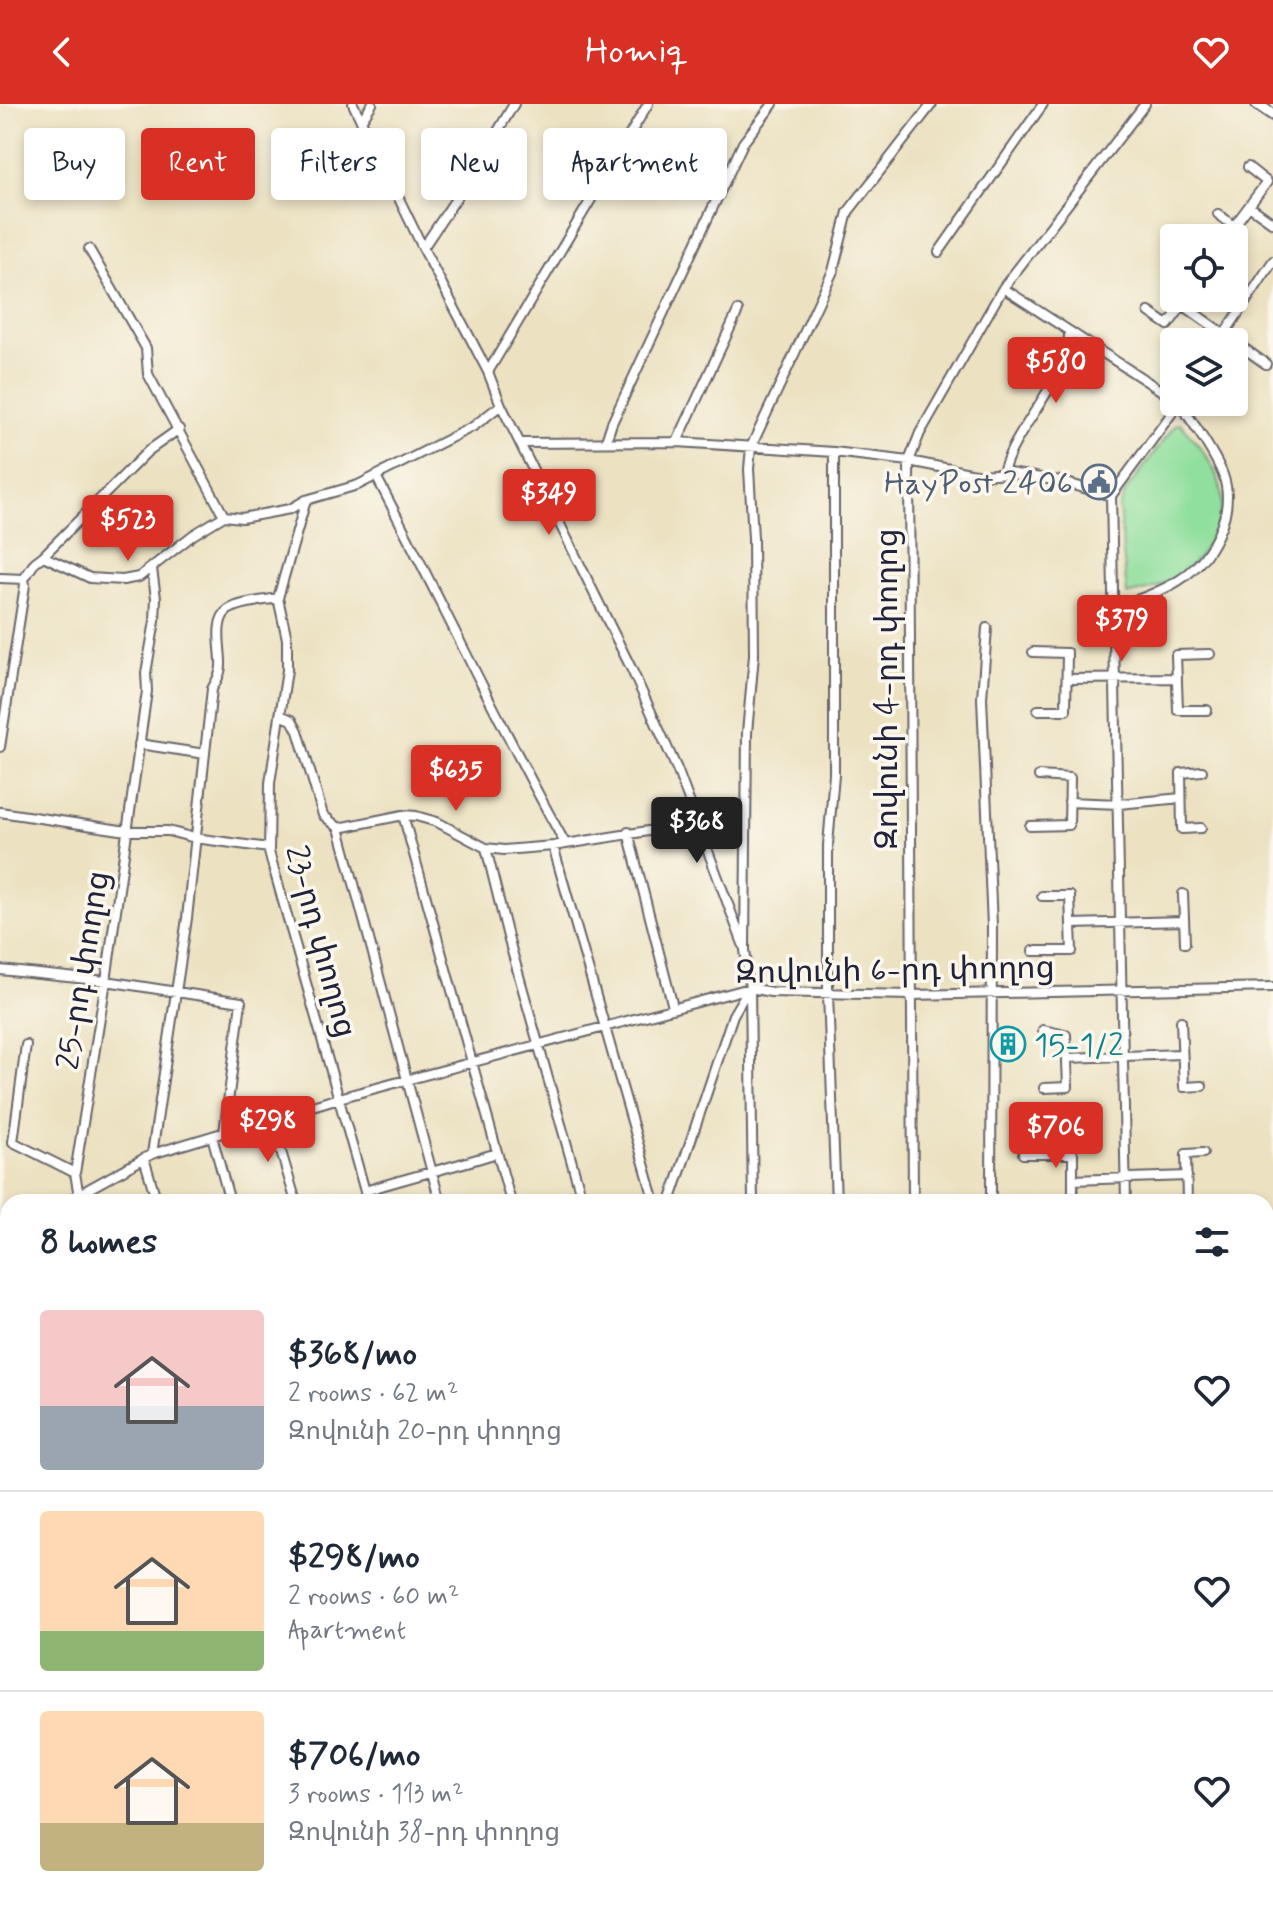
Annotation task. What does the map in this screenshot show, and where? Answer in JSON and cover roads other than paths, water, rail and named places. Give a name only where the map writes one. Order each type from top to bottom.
[{"type":"main road","points":[[1257,104],[1273,115]]},
{"type":"street","points":[[353,104],[488,372],[501,405],[631,668],[699,823],[745,950]]},
{"type":"street","points":[[361,121],[372,104]]},
{"type":"street","points":[[423,248],[514,104]]},
{"type":"street","points":[[488,372],[648,104]]},
{"type":"street","points":[[606,441],[743,143],[773,104]]},
{"type":"street","points":[[753,1194],[750,988],[745,950],[747,733],[754,655],[751,447],[833,271],[848,212],[932,104]]},
{"type":"street","points":[[939,252],[1043,104]]},
{"type":"street","name":"Զովունի 4-րդ փողոց","points":[[913,1194],[909,461],[920,433],[1003,288],[1145,104]]},
{"type":"street","points":[[1218,214],[1234,226],[1267,182],[1248,167]]},
{"type":"street","points":[[1249,206],[1273,223]]},
{"type":"street","points":[[89,249],[138,332],[146,348],[148,374],[224,516]]},
{"type":"street","points":[[1229,328],[1273,261]]},
{"type":"street","points":[[1003,288],[1160,390]]},
{"type":"street","points":[[677,442],[738,311]]},
{"type":"street","points":[[1149,312],[1168,325],[1178,312]]},
{"type":"street","points":[[1196,312],[1212,328]]},
{"type":"street","points":[[1003,473],[1012,449],[1062,361],[1069,331]]},
{"type":"street","points":[[1248,353],[1266,364]]},
{"type":"street","points":[[43,556],[90,578],[123,580],[139,577],[193,535],[224,516],[242,518],[290,509],[306,500],[358,485],[474,426],[501,405]]},
{"type":"street","points":[[1126,1194],[1116,607],[1111,496],[1168,416]]},
{"type":"street","points":[[1116,607],[1180,580],[1206,554],[1226,516],[1227,494],[1223,474],[1187,416]]},
{"type":"street","points":[[0,747],[24,579],[35,562],[148,451],[179,429]]},
{"type":"street","points":[[520,443],[677,442],[834,452],[909,461],[980,475],[1003,473],[1060,481],[1111,496]]},
{"type":"street","points":[[834,452],[834,774],[828,845],[828,994],[836,1194]]},
{"type":"street","points":[[376,476],[565,843]]},
{"type":"street","name":"23-րդ փողոց","points":[[306,500],[278,598],[287,639],[287,670],[270,783],[269,848],[366,1194]]},
{"type":"street","name":"25-րդ փողոց","points":[[77,1194],[75,1173],[147,691],[146,673],[156,598],[152,569]]},
{"type":"street","points":[[0,578],[24,579]]},
{"type":"street","points":[[155,1194],[148,1156],[176,991],[212,689],[219,678],[221,665],[219,638],[222,617],[226,611],[236,607],[278,598]]},
{"type":"street","points":[[987,628],[982,698],[992,992],[991,1194]]},
{"type":"street","points":[[1033,652],[1067,653],[1066,710],[1038,710]]},
{"type":"street","points":[[1207,710],[1178,710],[1176,655],[1210,654]]},
{"type":"street","points":[[1067,679],[1177,678]]},
{"type":"street","points":[[280,715],[292,720],[298,731],[323,815],[339,828],[438,1194]]},
{"type":"street","points":[[139,744],[205,754]]},
{"type":"street","points":[[1201,828],[1182,829],[1181,773],[1202,771]]},
{"type":"street","points":[[1030,826],[1069,825],[1070,778],[1039,776]]},
{"type":"street","points":[[1069,802],[1119,804],[1181,798]]},
{"type":"street","points":[[0,812],[127,831],[168,831],[195,838],[269,848]]},
{"type":"street","points":[[339,828],[403,815],[437,822],[486,848],[504,850],[553,846],[699,823]]},
{"type":"street","points":[[403,815],[509,1194]]},
{"type":"street","points":[[628,832],[673,1007]]},
{"type":"street","points":[[553,846],[653,1194]]},
{"type":"street","points":[[486,848],[581,1194]]},
{"type":"street","points":[[1183,894],[1185,943]]},
{"type":"street","points":[[1033,951],[1072,951],[1070,896],[1042,896]]},
{"type":"street","points":[[1071,924],[1184,921]]},
{"type":"street","points":[[0,970],[106,981],[241,1002],[224,1133]]},
{"type":"street","name":"Զովունի 6-րդ փողոց","points":[[86,1194],[148,1156],[212,1136],[537,1043],[750,988],[771,992],[911,995],[1273,987]]},
{"type":"street","points":[[673,1194],[733,1015],[750,988]]},
{"type":"street","points":[[1181,1021],[1184,1087],[1202,1086]]},
{"type":"street","points":[[1043,1030],[1066,1035],[1068,1087],[1044,1088]]},
{"type":"street","points":[[26,1045],[13,1142],[75,1173]]},
{"type":"street","points":[[1067,1058],[1182,1054]]},
{"type":"street","points":[[271,1118],[294,1194]]},
{"type":"street","points":[[212,1136],[228,1194]]},
{"type":"street","points":[[365,1191],[497,1153]]},
{"type":"street","points":[[1187,1194],[1186,1154],[1203,1153]]},
{"type":"street","points":[[1023,1154],[1073,1154],[1073,1194]]},
{"type":"street","points":[[1073,1180],[1187,1176]]},
{"type":"place","name":"HayPost 2406","points":[[1099,482]]},
{"type":"place","name":"15-1/2","points":[[1008,1044]]}]
